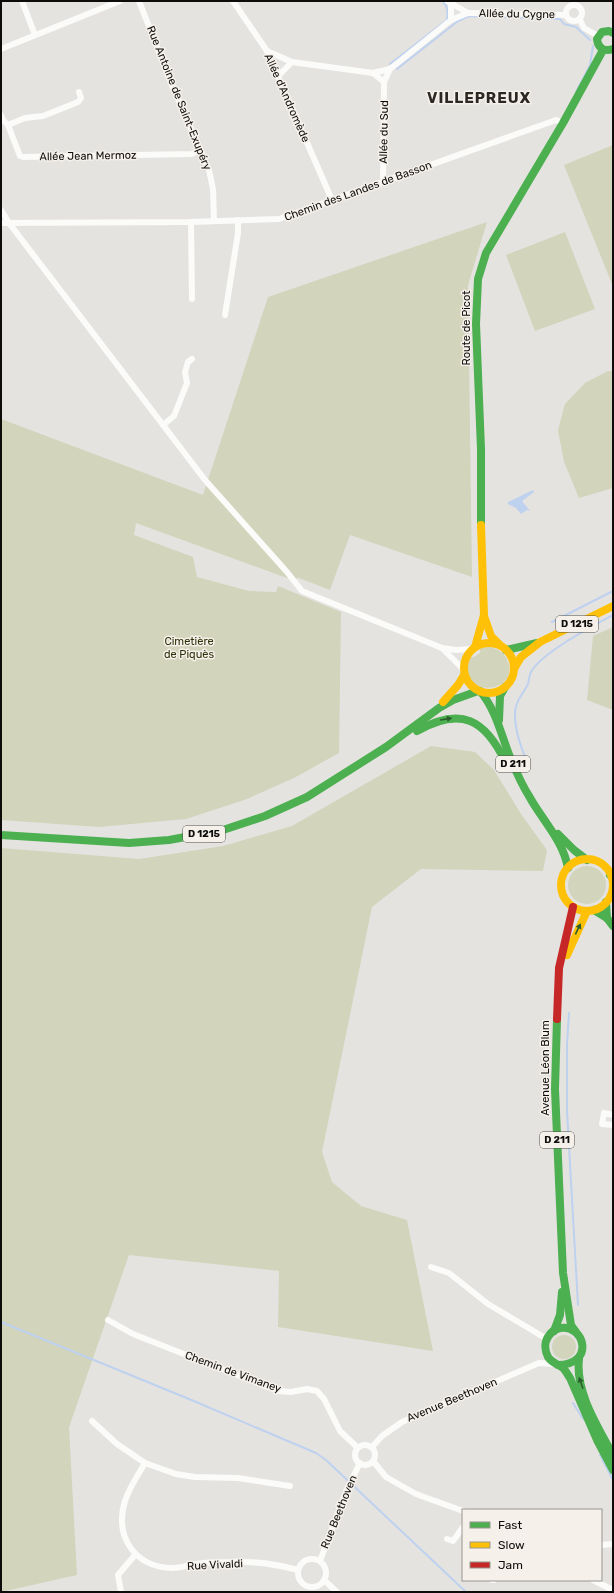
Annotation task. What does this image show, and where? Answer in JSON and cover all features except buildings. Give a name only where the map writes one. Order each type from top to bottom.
[{"type":"main road","points":[[613,31],[605,30],[598,36],[597,42],[603,50],[613,49]]},
{"type":"main road","name":"Route de Picot","points":[[503,648],[491,636],[484,615],[481,531],[481,449],[476,324],[478,278],[486,253],[563,123],[603,50]]},
{"type":"main road","name":"D 1215","points":[[514,669],[521,657],[540,642],[613,606]]},
{"type":"main road","name":"Route de Picot","points":[[474,648],[484,615]]},
{"type":"main road","name":"D 1215","points":[[503,648],[540,642]]},
{"type":"main road","points":[[487,643],[503,648],[510,655],[514,669],[512,676],[505,686],[493,692],[479,691],[471,686],[464,672],[465,659],[474,648],[487,643]]},
{"type":"main road","name":"D 1215","points":[[439,708],[458,685],[464,672]]},
{"type":"main road","name":"D 211","points":[[498,723],[500,696],[505,686]]},
{"type":"main road","name":"D 1215","points":[[1,835],[128,843],[169,840],[223,830],[265,816],[307,797],[386,747],[439,708],[453,700],[479,691]]},
{"type":"main road","name":"D 211","points":[[479,691],[488,702],[498,723],[516,773],[532,802],[566,855],[568,868]]},
{"type":"main road","points":[[386,747],[437,720],[452,718],[464,719],[477,724],[487,731],[495,741],[511,775],[532,802]]},
{"type":"main road","name":"D 211","points":[[546,822],[574,850],[587,860]]},
{"type":"main road","points":[[607,918],[609,899],[613,885],[612,876],[604,865],[598,862],[587,860],[575,863],[568,868],[564,874],[561,888],[565,899],[574,908],[590,911],[607,918],[613,926]]},
{"type":"main road","points":[[590,911],[609,899]]},
{"type":"main road","name":"Avenue Léon Blum","points":[[574,908],[561,956],[557,1007],[555,1089],[563,1273],[571,1325],[576,1332]]},
{"type":"main road","name":"Avenue Léon Blum","points":[[557,1007],[566,958],[576,933],[590,911]]},
{"type":"main road","name":"Avenue Léon Blum","points":[[554,1331],[560,1315],[563,1273]]},
{"type":"main road","points":[[613,1455],[590,1406],[579,1375],[577,1365],[582,1353],[582,1342],[576,1332],[565,1328],[554,1331],[546,1343],[548,1357],[565,1370],[570,1378],[597,1440],[613,1470]]},
{"type":"main road","points":[[557,1365],[570,1365],[579,1358]]},
{"type":"street","points":[[22,1],[35,35]]},
{"type":"street","points":[[1,49],[120,1]]},
{"type":"street","name":"Rue Antoine de Saint-Exupéry","points":[[139,1],[171,82],[209,170],[213,189],[214,221]]},
{"type":"street","name":"Allée d'Andromède","points":[[233,1],[267,51],[332,200]]},
{"type":"street","points":[[449,3],[468,13]]},
{"type":"street","points":[[449,3],[451,20]]},
{"type":"street","points":[[580,20],[572,22],[566,15],[569,7],[577,3],[582,11],[580,20],[584,28],[598,36]]},
{"type":"street","points":[[267,51],[292,62],[374,73],[390,69],[451,20],[468,13]]},
{"type":"street","name":"Allée du Cygne","points":[[468,13],[566,15]]},
{"type":"street","points":[[278,76],[292,62]]},
{"type":"street","name":"Allée du Sud","points":[[383,182],[384,82],[390,69]]},
{"type":"street","points":[[374,73],[384,82]]},
{"type":"street","points":[[8,125],[25,118],[43,116],[78,102],[81,98],[79,92]]},
{"type":"street","name":"Allée Jean Mermoz","points":[[1,115],[3,120],[8,125],[20,156],[23,157],[191,154],[200,150]]},
{"type":"street","name":"Chemin des Landes de Basson","points":[[1,223],[191,222],[279,219],[556,120],[563,123]]},
{"type":"street","points":[[1,210],[9,223],[205,480],[287,572],[302,591],[442,648],[456,650],[474,648]]},
{"type":"street","points":[[225,315],[238,233],[238,220]]},
{"type":"street","points":[[191,222],[192,299]]},
{"type":"street","points":[[163,425],[174,416],[187,383],[185,372],[188,362],[192,359]]},
{"type":"street","points":[[442,648],[464,672]]},
{"type":"street","points":[[613,1114],[604,1113],[602,1124],[613,1125]]},
{"type":"street","points":[[431,1267],[449,1273],[488,1304],[546,1343],[539,1363]]},
{"type":"street","name":"Chemin de Vimaney","points":[[108,1320],[133,1334],[278,1391],[291,1392],[307,1389],[317,1391],[324,1399],[340,1431],[358,1448]]},
{"type":"street","name":"Avenue Beethoven","points":[[372,1448],[382,1436],[402,1422],[539,1363],[557,1365]]},
{"type":"street","points":[[92,1421],[117,1444],[145,1463],[176,1474],[195,1477],[238,1478],[290,1486]]},
{"type":"street","points":[[363,1445],[372,1448],[375,1452],[373,1461],[365,1465],[360,1463],[356,1458],[358,1448],[363,1445]]},
{"type":"street","points":[[373,1461],[386,1477],[416,1494],[462,1511]]},
{"type":"street","name":"Rue Vivaldi","points":[[145,1463],[125,1500],[121,1521],[124,1537],[135,1555],[155,1566],[174,1568],[197,1564],[230,1562],[263,1564],[298,1570]]},
{"type":"street","name":"Rue Beethoven","points":[[320,1561],[347,1489],[360,1463]]},
{"type":"street","points":[[447,1539],[453,1541],[462,1528]]},
{"type":"street","points":[[602,1545],[613,1544]]},
{"type":"street","points":[[121,1592],[118,1575],[135,1555]]},
{"type":"street","points":[[315,1559],[320,1561],[326,1568],[327,1572],[325,1581],[318,1586],[306,1586],[300,1580],[298,1570],[302,1563],[306,1560],[315,1559]]},
{"type":"street","points":[[325,1581],[337,1592]]},
{"type":"street","points":[[595,1581],[613,1591]]},
{"type":"street","points":[[303,1592],[306,1586]]},
{"type":"green space","points":[[613,145],[613,283],[612,284],[564,165]]},
{"type":"green space","name":"Cimetière de Piquès","points":[[487,222],[468,285],[472,577],[350,535],[330,590],[299,578],[287,578],[136,523],[134,535],[193,557],[197,577],[249,591],[276,592],[278,586],[341,612],[339,753],[294,778],[247,799],[186,819],[99,827],[1,820],[1,419],[203,495],[268,297]]},
{"type":"green space","points":[[565,232],[595,309],[535,331],[506,255]]},
{"type":"green space","points":[[608,371],[613,371],[613,488],[579,498],[564,462],[558,430],[565,404],[585,383]]},
{"type":"green space","points":[[613,627],[613,710],[587,700],[593,636]]},
{"type":"green space","points":[[490,647],[498,650],[505,656],[508,662],[509,673],[504,682],[497,686],[487,688],[478,686],[471,680],[467,671],[470,658],[480,653],[480,648]]},
{"type":"green space","points":[[431,746],[475,752],[494,770],[521,814],[547,850],[543,871],[421,869],[372,907],[322,1152],[332,1182],[361,1206],[407,1220],[433,1351],[278,1327],[279,1271],[129,1255],[69,1427],[77,1575],[1,1592],[1,848],[139,859],[223,846],[292,826]]},
{"type":"green space","points":[[583,866],[591,866],[598,869],[603,874],[606,885],[603,896],[598,901],[591,904],[583,904],[576,901],[571,896],[568,889],[568,881],[571,874],[576,869]]},
{"type":"green space","points":[[564,1335],[573,1338],[576,1347],[573,1356],[564,1359],[555,1356],[552,1347],[555,1338]]},
{"type":"water","points":[[533,490],[534,492],[522,501],[530,511],[527,510],[521,514],[516,508],[508,504],[508,502]]},
{"type":"waterway","points":[[390,64],[447,20],[448,14],[446,5],[443,1]]},
{"type":"waterway","points":[[397,69],[458,21],[469,16],[560,19],[564,24],[576,27],[590,40]]},
{"type":"waterway","points":[[576,92],[590,65],[593,46]]},
{"type":"waterway","points":[[552,622],[613,591]]},
{"type":"waterway","points":[[527,762],[517,733],[515,711],[517,703],[528,684],[531,672],[545,657],[556,649],[613,615]]},
{"type":"waterway","points":[[569,1013],[567,1044],[567,1111],[578,1305]]},
{"type":"waterway","points":[[1,1322],[316,1453],[326,1460],[466,1592]]},
{"type":"waterway","points":[[573,1403],[583,1419]]},
{"type":"waterway","points":[[600,1455],[613,1480]]},
{"type":"traffic: fast","points":[[613,33],[609,31],[602,32],[597,39],[600,47],[604,50],[613,49]]},
{"type":"traffic: fast","points":[[481,525],[481,449],[476,324],[478,279],[486,253],[563,123],[603,50]]},
{"type":"traffic: fast","points":[[506,650],[537,643]]},
{"type":"traffic: fast","points":[[499,720],[500,696],[505,687]]},
{"type":"traffic: fast","points":[[1,835],[129,843],[169,840],[223,830],[265,816],[307,797],[386,747],[439,708],[453,700],[478,691]]},
{"type":"traffic: fast","points":[[480,691],[490,705],[520,780],[534,805],[552,830],[562,848],[568,868]]},
{"type":"traffic: fast","points":[[417,731],[433,723],[447,719],[470,721],[480,727],[489,736],[498,748],[506,763]]},
{"type":"traffic: fast","points":[[558,834],[574,850],[587,860]]},
{"type":"traffic: fast","points":[[606,902],[607,918]]},
{"type":"traffic: fast","points":[[594,910],[607,918],[613,926]]},
{"type":"traffic: fast","points":[[557,1019],[555,1089],[563,1273],[571,1325],[576,1332]]},
{"type":"traffic: fast","points":[[554,1331],[560,1315],[562,1292]]},
{"type":"traffic: fast","points":[[558,1365],[570,1363],[578,1358],[582,1352],[580,1338],[575,1332],[568,1328],[558,1328],[550,1334],[546,1342],[546,1352],[548,1357],[553,1362],[555,1363],[557,1364],[559,1365],[563,1368],[570,1378],[597,1440],[613,1470]]},
{"type":"traffic: fast","points":[[579,1359],[579,1371],[584,1396],[589,1409],[613,1455]]},
{"type":"traffic: slow","points":[[475,647],[484,615],[481,525]]},
{"type":"traffic: slow","points":[[514,669],[521,657],[540,642],[613,606]]},
{"type":"traffic: slow","points":[[484,616],[491,636],[500,645]]},
{"type":"traffic: slow","points":[[489,643],[499,645],[507,650],[512,658],[514,668],[512,678],[507,686],[499,691],[489,693],[479,691],[471,686],[466,678],[464,668],[466,658],[471,650],[479,645],[489,643]]},
{"type":"traffic: slow","points":[[443,702],[458,685],[464,675]]},
{"type":"traffic: slow","points":[[587,859],[597,861],[605,867],[611,875],[613,885],[611,895],[605,903],[597,909],[587,911],[577,909],[569,903],[563,895],[561,885],[563,875],[569,867],[577,861],[587,859]]},
{"type":"traffic: slow","points":[[567,955],[587,911]]},
{"type":"traffic: jam","points":[[557,1019],[559,968],[573,907]]},
{"type":"district","name":"VILLEPREUX","points":[[479,98]]}]
